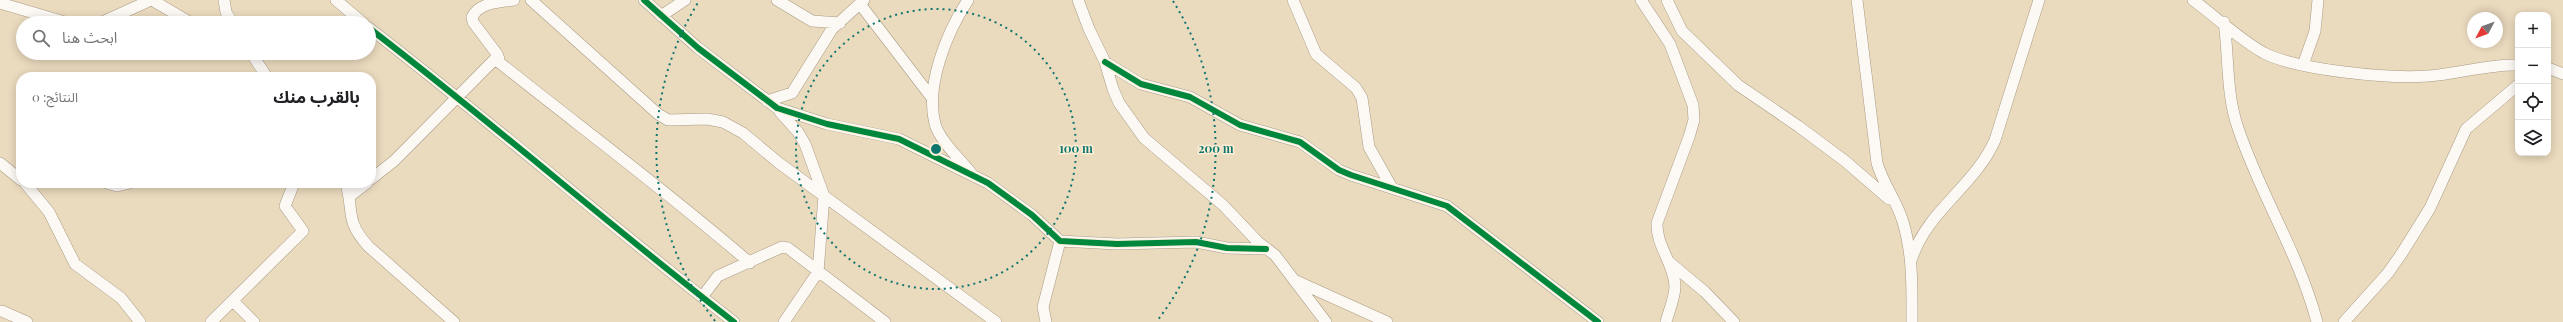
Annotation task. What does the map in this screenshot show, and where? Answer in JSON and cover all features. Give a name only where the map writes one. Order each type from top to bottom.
[{"type":"street","points":[[116,16],[151,0],[179,16]]},
{"type":"street","points":[[224,0],[228,16]]},
{"type":"street","points":[[336,0],[355,16]]},
{"type":"street","points":[[376,175],[394,161],[495,59],[499,59],[497,54],[473,22],[472,17],[475,11],[483,6],[514,0]]},
{"type":"street","points":[[531,0],[658,114],[668,120],[707,119],[723,122],[743,133],[778,163],[932,278],[996,322]]},
{"type":"street","points":[[644,0],[661,16],[777,108],[798,132],[805,144],[824,196],[818,272],[784,322]]},
{"type":"street","points":[[661,16],[685,0]]},
{"type":"street","points":[[777,0],[812,21],[840,23]]},
{"type":"street","points":[[932,98],[948,35],[968,0]]},
{"type":"street","points":[[1078,0],[1089,29],[1105,62],[1119,103],[1144,138],[1223,205],[1266,249],[1275,256],[1326,322]]},
{"type":"street","points":[[1293,0],[1316,54],[1356,88],[1362,98],[1369,147],[1392,188]]},
{"type":"street","points":[[1641,0],[1670,44],[1693,105],[1694,120],[1689,137],[1657,223],[1656,235],[1668,262],[1675,286],[1666,322]]},
{"type":"street","points":[[1667,0],[1682,31],[1738,85],[1839,157],[1896,205]]},
{"type":"street","points":[[1857,0],[1872,142],[1881,179],[1896,205],[1903,221],[1912,259],[1912,322]]},
{"type":"street","points":[[1912,259],[1923,231],[1987,158],[1995,140],[2039,0]]},
{"type":"street","points":[[2193,0],[2263,52],[2303,65],[2404,77],[2458,73],[2503,64],[2515,65]]},
{"type":"street","points":[[2303,65],[2314,31],[2318,0]]},
{"type":"street","points":[[767,101],[792,93],[828,35],[862,2],[932,98],[938,129],[972,175]]},
{"type":"street","points":[[0,3],[44,16]]},
{"type":"street","points":[[2224,22],[2228,72],[2238,127],[2289,242],[2317,322]]},
{"type":"street","points":[[376,33],[458,96],[580,200],[734,322]]},
{"type":"street","points":[[495,59],[615,154],[686,207],[750,263]]},
{"type":"street","points":[[255,60],[264,72]]},
{"type":"street","points":[[1105,62],[1141,84],[1181,93],[1229,121],[1300,142],[1339,170],[1447,206],[1598,322]]},
{"type":"street","points":[[2551,70],[2563,74]]},
{"type":"street","points":[[2344,322],[2388,273],[2402,253],[2430,208],[2466,129],[2515,88]]},
{"type":"street","points":[[777,108],[827,124],[899,139],[988,183],[1032,215],[1060,240],[1117,244],[1196,242],[1226,248],[1266,249]]},
{"type":"street","points":[[0,163],[16,175]]},
{"type":"street","points":[[29,188],[47,208],[75,264],[121,298],[140,322]]},
{"type":"street","points":[[211,322],[304,231],[285,206],[292,188]]},
{"type":"street","points":[[348,188],[350,196],[352,222],[357,233],[368,246],[454,322]]},
{"type":"street","points":[[350,196],[360,188]]},
{"type":"street","points":[[1046,322],[1043,307],[1044,298],[1060,240]]},
{"type":"street","points":[[702,297],[718,276],[728,269],[750,263],[782,247],[788,248],[885,322]]},
{"type":"street","points":[[1668,262],[1705,292],[1734,322]]},
{"type":"street","points":[[1293,280],[1387,322]]},
{"type":"street","points":[[233,301],[254,322]]},
{"type":"street","points":[[1,310],[10,322]]},
{"type":"street","points":[[1,310],[26,322]]},
{"type":"cycle path","points":[[644,0],[698,48],[777,108],[827,124],[899,139],[988,183],[1032,215],[1060,241],[1117,244],[1196,242],[1227,248],[1266,249]]},
{"type":"cycle path","points":[[376,33],[734,322]]},
{"type":"cycle path","points":[[1105,62],[1141,84],[1190,97],[1240,125],[1300,142],[1339,170],[1447,206],[1598,322]]}]
